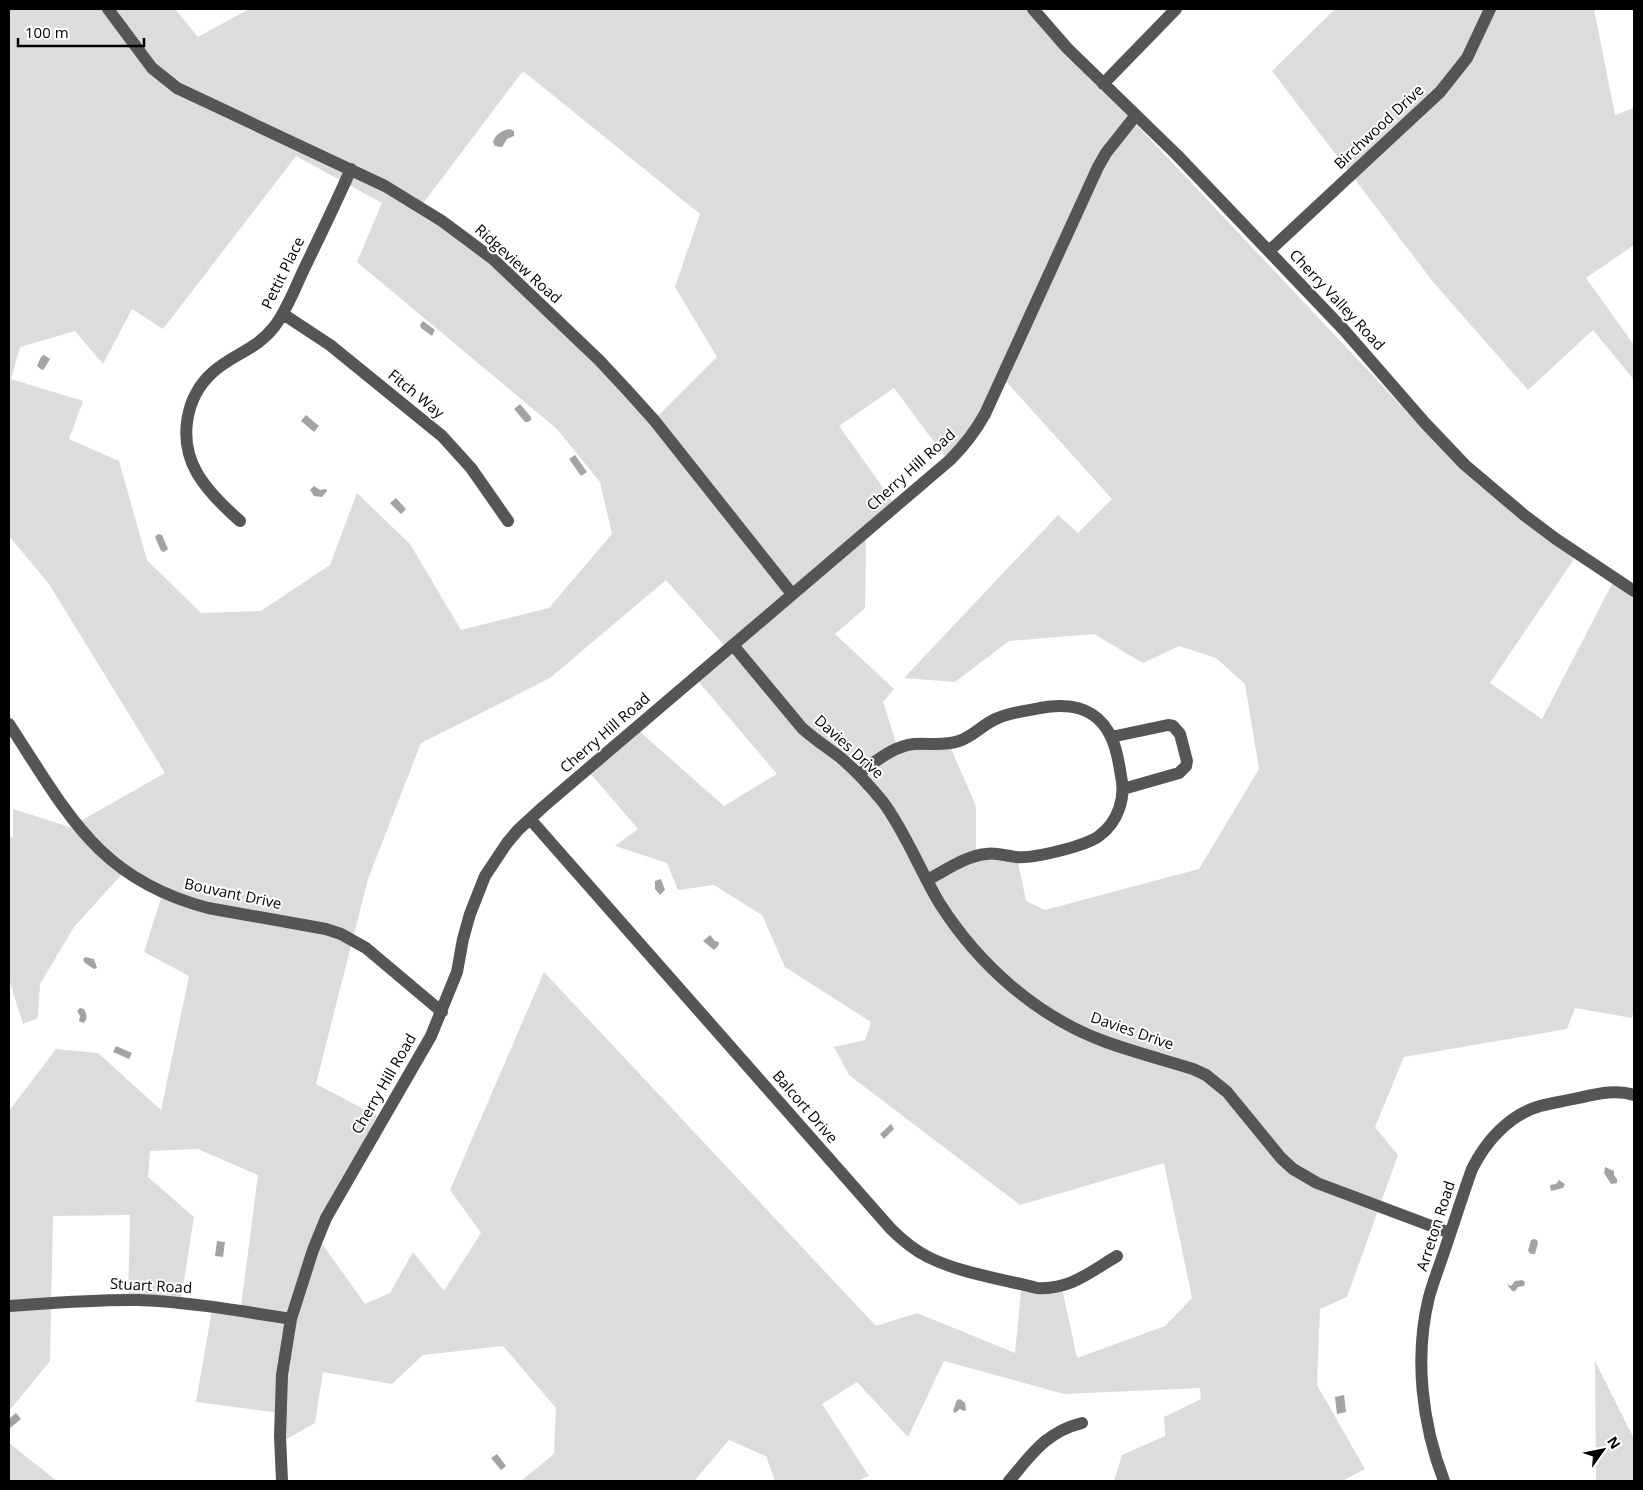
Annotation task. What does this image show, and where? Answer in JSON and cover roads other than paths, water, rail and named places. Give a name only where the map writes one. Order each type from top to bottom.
[{"type":"street","name":"Ridgeview Road","points":[[108,9],[152,68],[177,88],[352,169],[414,203],[470,240],[493,259],[598,360],[654,420],[792,594]]},
{"type":"street","name":"Cherry Valley Road","points":[[1033,9],[1055,35],[1269,251],[1356,343],[1425,423],[1472,471],[1556,539],[1634,591]]},
{"type":"street","points":[[1103,84],[1176,9]]},
{"type":"street","name":"Birchwood Drive","points":[[1269,251],[1440,92],[1467,58],[1490,9]]},
{"type":"street","name":"Cherry Hill Road","points":[[282,1481],[280,1410],[282,1376],[291,1319],[305,1272],[326,1218],[431,1036],[442,1012],[457,972],[470,914],[485,876],[507,844],[530,819],[950,460],[974,433],[988,408],[1098,168],[1106,153],[1136,115]]},
{"type":"street","name":"Pettit Place","points":[[240,521],[220,502],[192,463],[188,451],[188,413],[205,380],[224,363],[251,348],[263,338],[283,314],[352,169]]},
{"type":"street","name":"Fitch Way","points":[[283,314],[330,345],[442,436],[471,468],[508,521]]},
{"type":"street","name":"Davies Drive","points":[[733,645],[798,723],[812,737],[858,774],[884,803],[956,927],[974,950],[994,970],[1034,1004],[1071,1026],[1106,1042],[1193,1068],[1206,1075],[1227,1092],[1281,1158],[1304,1177],[1450,1233]]},
{"type":"street","points":[[858,774],[896,749],[917,744],[949,744],[970,736],[999,717],[1054,705],[1077,707],[1089,712],[1105,726],[1115,747],[1123,789],[1119,810],[1114,821],[1099,836],[1090,842],[1024,857],[997,853],[975,856],[927,880]]},
{"type":"street","name":"Bouvant Drive","points":[[9,724],[78,827],[94,845],[127,874],[148,886],[188,903],[326,929],[342,934],[366,948],[442,1012]]},
{"type":"street","points":[[1111,737],[1168,725],[1173,726],[1180,734],[1186,766],[1179,773],[1123,789]]},
{"type":"street","name":"Balcort Drive","points":[[530,819],[890,1229],[903,1241],[928,1257],[944,1264],[1037,1288],[1070,1284],[1117,1256]]},
{"type":"street","name":"Arreton Road","points":[[1444,1481],[1432,1444],[1426,1417],[1422,1352],[1424,1324],[1429,1297],[1468,1180],[1479,1155],[1490,1140],[1511,1121],[1539,1106],[1594,1094],[1617,1092],[1634,1095]]},
{"type":"street","name":"Stuart Road","points":[[9,1306],[97,1300],[139,1300],[202,1306],[291,1319]]},
{"type":"street","points":[[1009,1481],[1030,1454],[1041,1444],[1065,1428],[1082,1423]]}]
